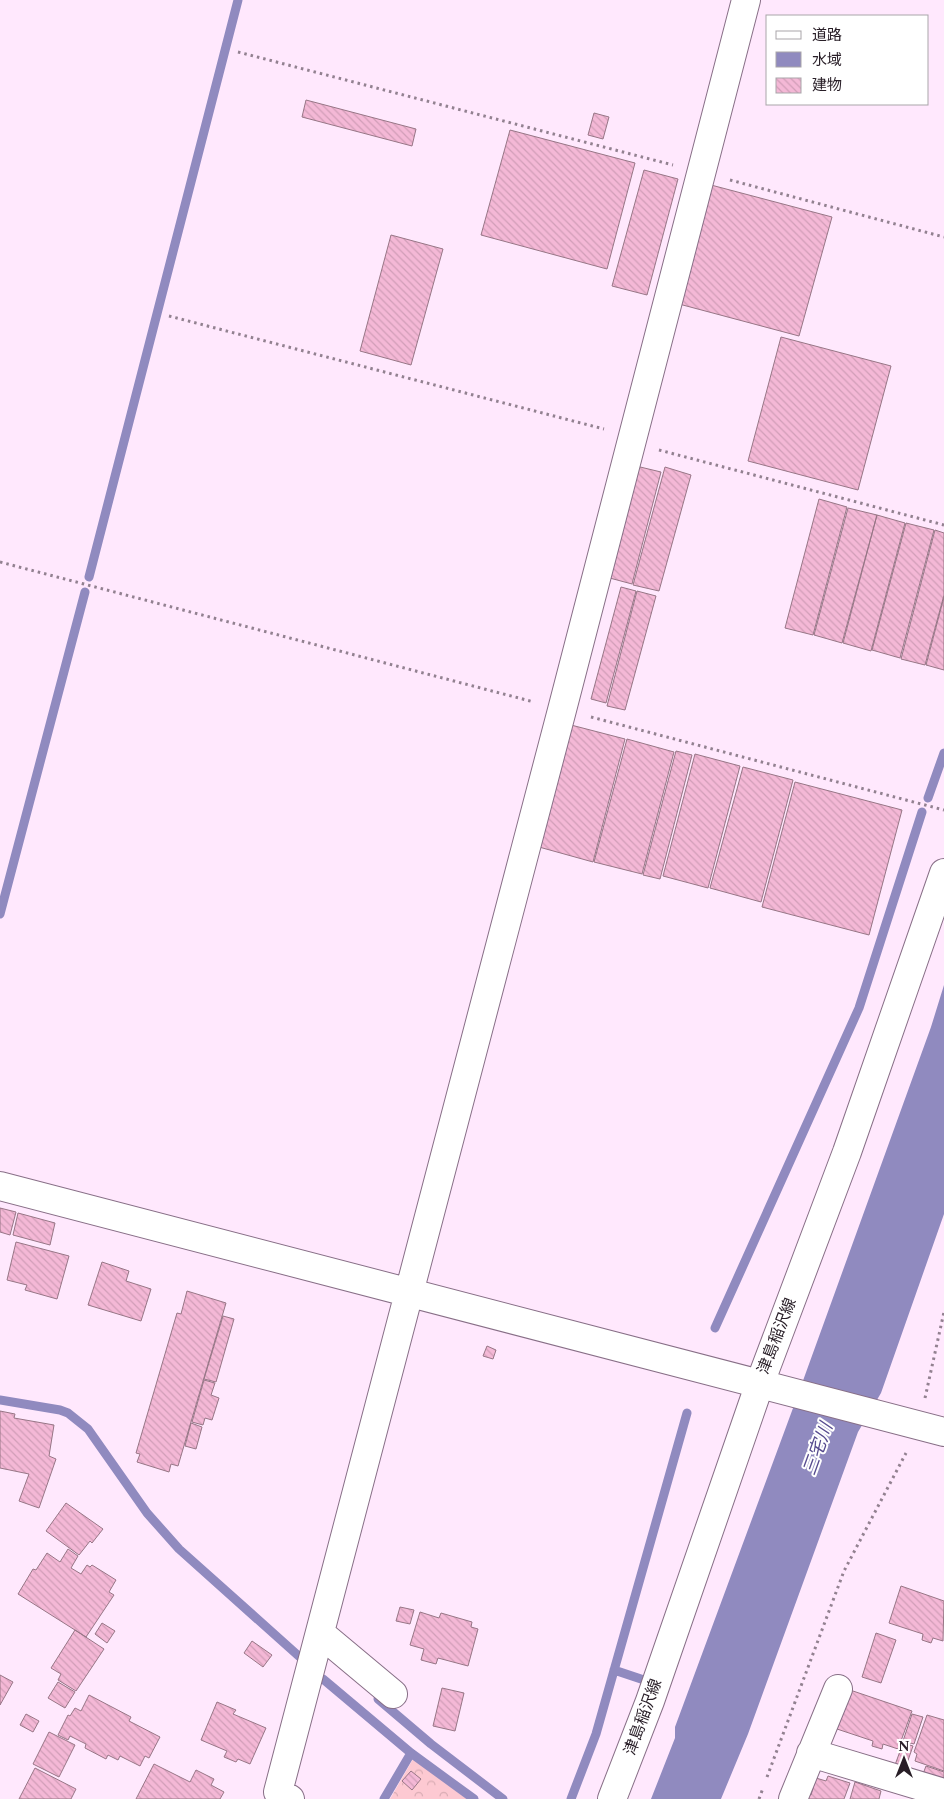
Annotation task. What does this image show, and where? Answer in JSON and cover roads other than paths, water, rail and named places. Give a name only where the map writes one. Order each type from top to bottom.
[{"type":"street","points":[[290,1799],[278,1792],[746,0]]},
{"type":"street","name":"津島稲沢線","points":[[612,1799],[768,1385],[944,873]]},
{"type":"street","points":[[0,1186],[924,1427]]},
{"type":"street","points":[[320,1634],[393,1694]]},
{"type":"street","points":[[793,1799],[838,1689]]},
{"type":"street","points":[[811,1754],[944,1793]]},
{"type":"water","name":"三宅川","points":[[944,985],[944,1214],[881,1393],[858,1432],[748,1734],[721,1799],[651,1799],[675,1738],[675,1727],[931,1027]]},
{"type":"waterway","points":[[89,577],[238,0]]},
{"type":"waterway","points":[[0,914],[85,592]]},
{"type":"waterway","points":[[928,798],[944,753]]},
{"type":"waterway","points":[[715,1328],[859,1008],[922,812]]},
{"type":"waterway","points":[[0,1400],[60,1410],[68,1413],[88,1429],[147,1513],[179,1549],[302,1659]]},
{"type":"waterway","points":[[571,1799],[596,1734],[687,1413]]},
{"type":"waterway","points":[[614,1670],[641,1679]]},
{"type":"waterway","points":[[323,1679],[411,1753],[474,1799]]},
{"type":"waterway","points":[[378,1699],[431,1744],[503,1799]]},
{"type":"waterway","points":[[384,1799],[411,1753]]}]
